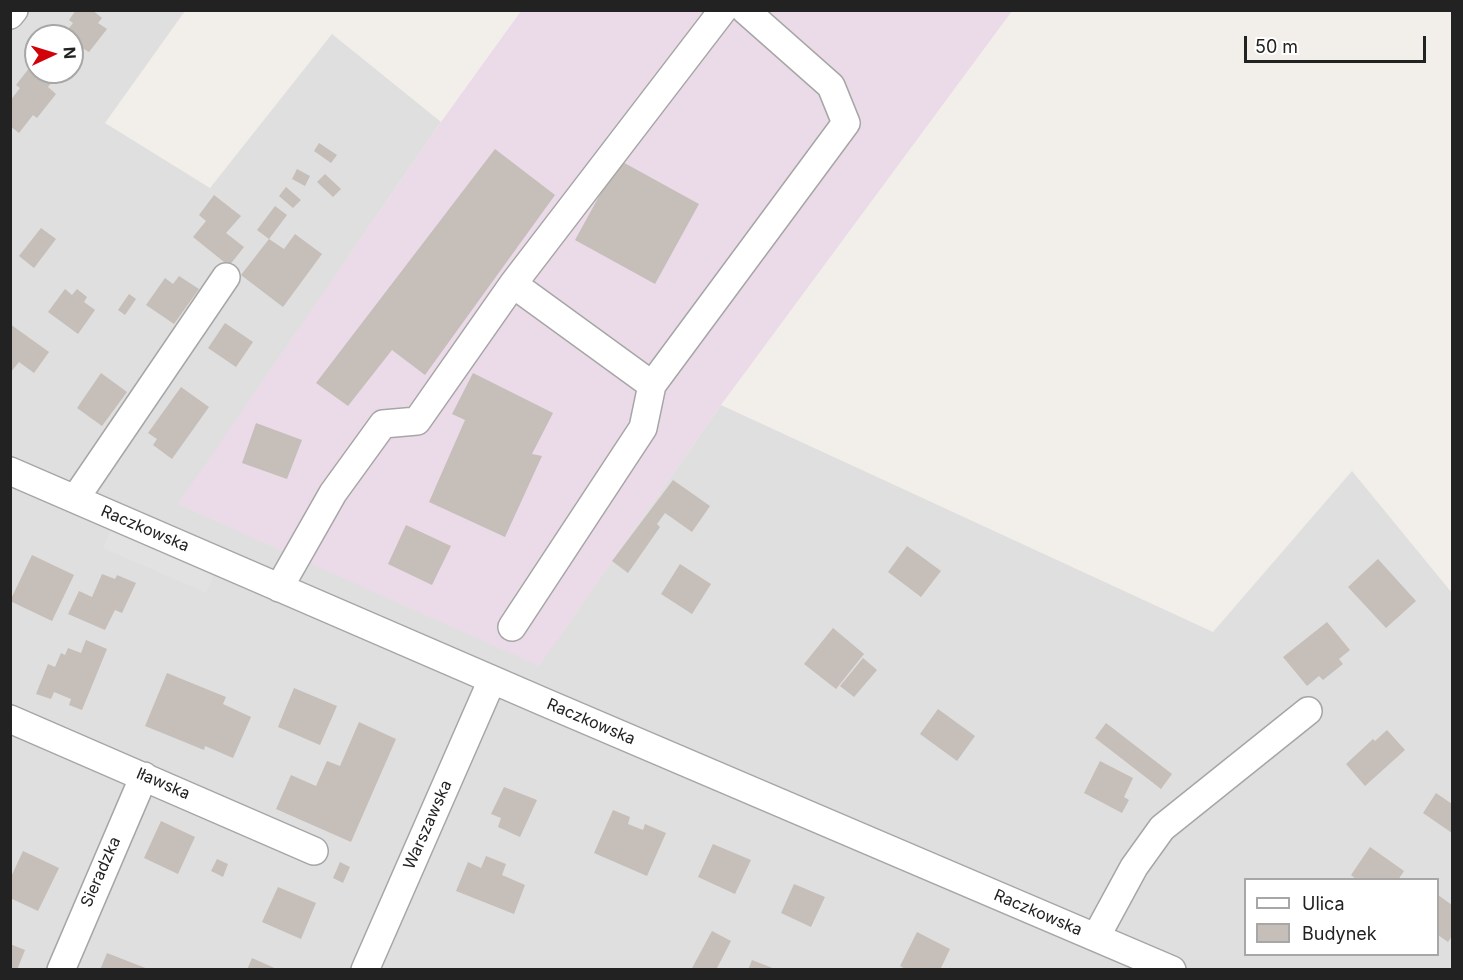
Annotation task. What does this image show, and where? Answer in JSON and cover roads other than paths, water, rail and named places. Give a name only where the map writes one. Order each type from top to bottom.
[{"type":"street","points":[[10,15],[14,10]]},
{"type":"street","points":[[279,588],[333,493],[383,424],[417,421],[513,284],[723,10]]},
{"type":"street","points":[[512,627],[643,428],[652,385],[846,123],[831,86],[745,10]]},
{"type":"street","points":[[75,499],[226,277]]},
{"type":"street","points":[[513,284],[652,385]]},
{"type":"street","name":"Raczkowska","points":[[10,471],[492,680],[1172,969]]},
{"type":"street","name":"Warszawska","points":[[365,969],[492,680]]},
{"type":"street","points":[[1096,937],[1134,867],[1162,828],[1308,711]]},
{"type":"street","name":"Iławska","points":[[10,719],[314,851]]},
{"type":"street","name":"Sieradzka","points":[[61,969],[144,776]]}]
